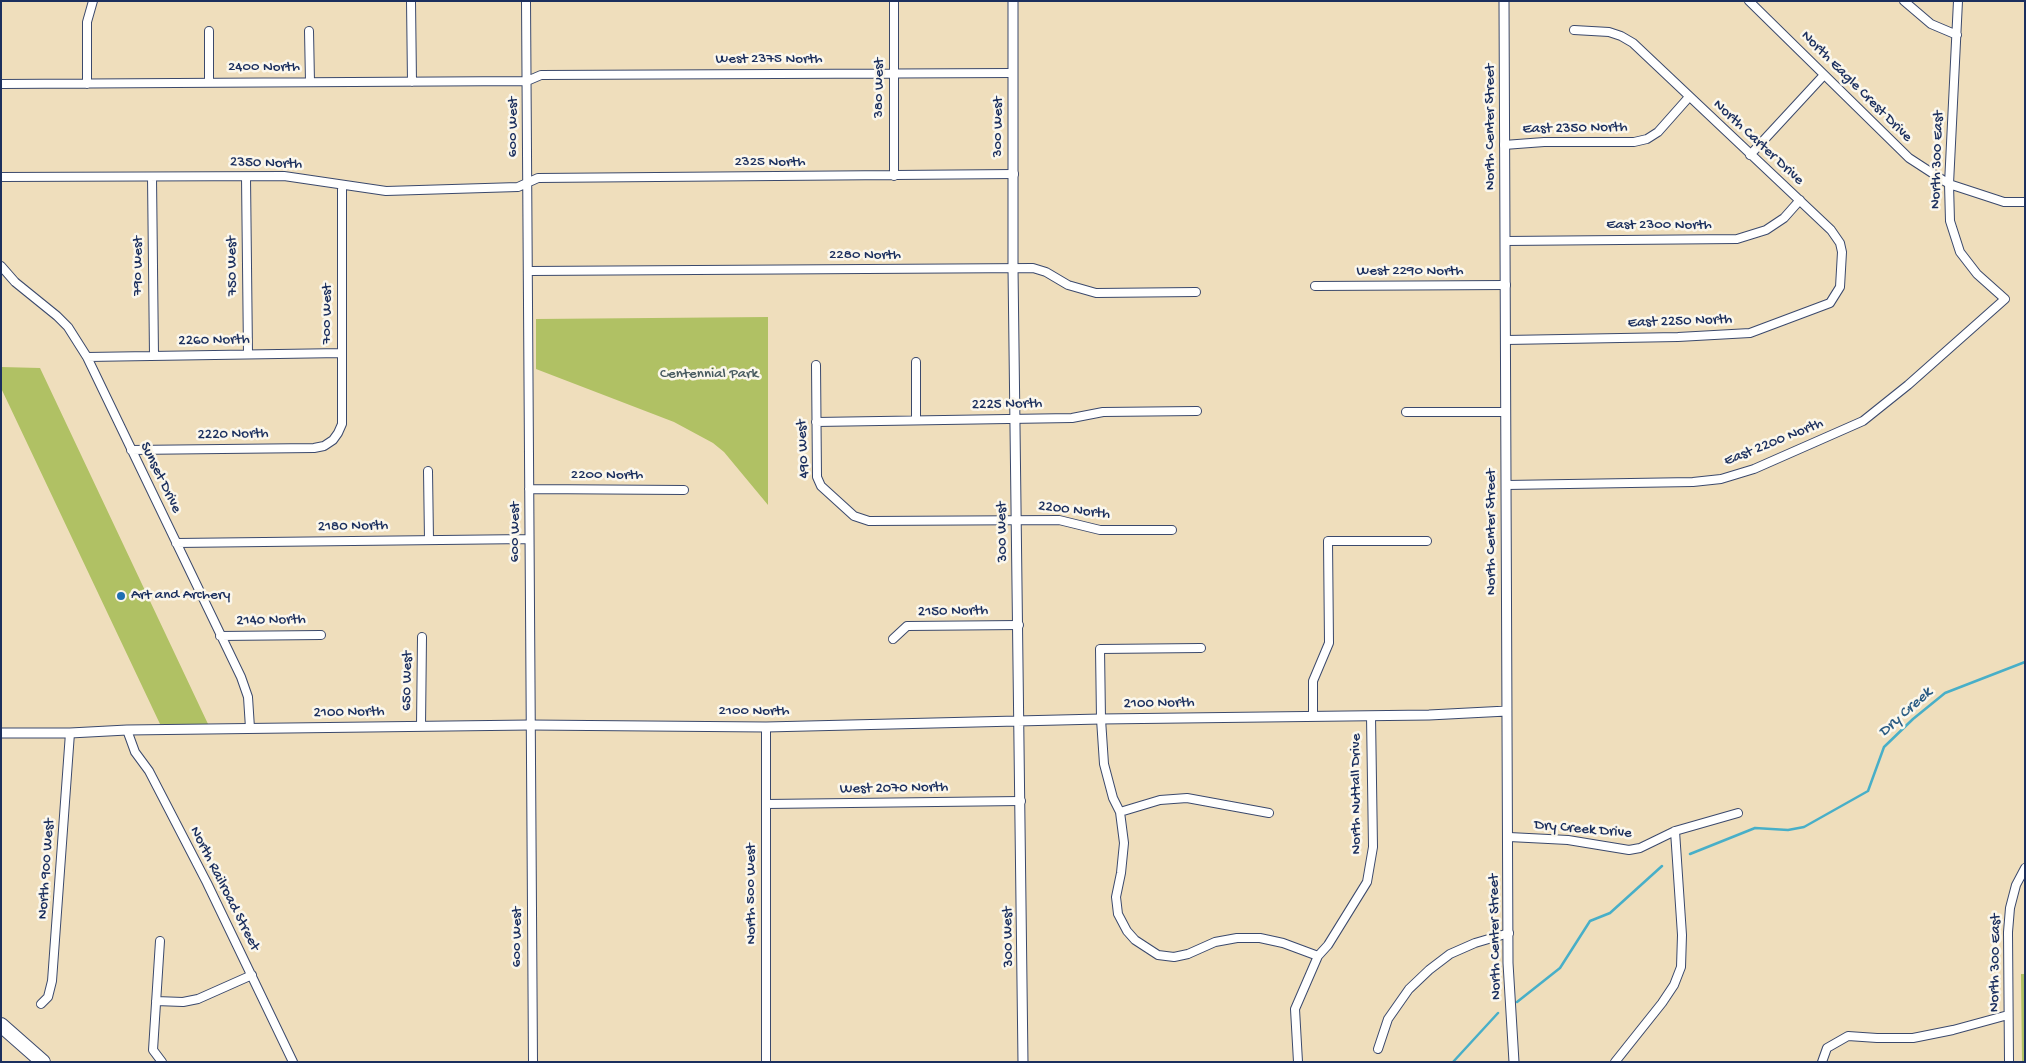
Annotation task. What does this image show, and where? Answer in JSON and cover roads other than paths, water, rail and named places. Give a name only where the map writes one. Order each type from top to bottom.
[{"type":"highway","points":[[1,1025],[43,1062]]},
{"type":"street","points":[[87,84],[87,22],[93,1]]},
{"type":"street","points":[[411,1],[412,82]]},
{"type":"street","name":"600 West","points":[[526,1],[533,1062]]},
{"type":"street","name":"380 West","points":[[894,1],[894,176]]},
{"type":"street","name":"300 West","points":[[1012,1],[1013,268],[1024,1062]]},
{"type":"street","name":"North Center Street","points":[[1504,1],[1508,933],[1514,1062]]},
{"type":"street","name":"North Eagle Crest Drive","points":[[1749,1],[1909,158],[1949,184],[2004,202],[2025,202]]},
{"type":"street","points":[[1904,1],[1931,24],[1957,35]]},
{"type":"street","name":"North 300 East","points":[[1958,1],[1949,184],[1950,221],[1960,252],[1977,274],[2005,299]]},
{"type":"street","name":"North Carter Drive","points":[[1574,30],[1596,30],[1621,36],[1632,43],[1800,200],[1831,230],[1840,243],[1842,252],[1840,286]]},
{"type":"street","points":[[209,31],[209,82]]},
{"type":"street","points":[[309,31],[310,82]]},
{"type":"street","name":"West 2375 North","points":[[527,81],[541,75],[1013,73]]},
{"type":"street","points":[[1750,155],[1824,75]]},
{"type":"street","name":"2400 North","points":[[1,84],[527,81]]},
{"type":"street","name":"East 2350 North","points":[[1504,145],[1544,142],[1634,142],[1647,139],[1658,132],[1689,97]]},
{"type":"street","name":"2325 North","points":[[528,182],[538,178],[1014,174]]},
{"type":"street","name":"2350 North","points":[[1,177],[296,177],[386,191],[518,187],[528,182]]},
{"type":"street","name":"790 West","points":[[152,177],[154,356]]},
{"type":"street","name":"750 West","points":[[246,177],[248,354]]},
{"type":"street","name":"700 West","points":[[333,440],[342,424],[342,185]]},
{"type":"street","name":"East 2300 North","points":[[1506,241],[1737,239],[1756,235],[1771,228],[1784,218],[1800,200]]},
{"type":"street","name":"Sunset Drive","points":[[1,266],[15,282],[68,327],[87,356],[241,677],[248,697],[250,728]]},
{"type":"street","name":"2280 North","points":[[529,271],[1033,268],[1046,272],[1068,285],[1096,293],[1196,292]]},
{"type":"street","name":"West 2290 North","points":[[1315,286],[1506,286]]},
{"type":"street","name":"East 2250 North","points":[[1506,340],[1678,337],[1750,333],[1830,303],[1840,286]]},
{"type":"street","name":"East 2200 North","points":[[1506,485],[1693,482],[1721,479],[1754,469],[1862,421],[1901,391],[2005,299]]},
{"type":"street","name":"2260 North","points":[[87,356],[342,353]]},
{"type":"street","points":[[916,362],[916,420]]},
{"type":"street","name":"490 West","points":[[816,365],[817,477],[821,486],[854,516]]},
{"type":"street","name":"2225 North","points":[[816,422],[1072,418],[1103,412],[1197,411]]},
{"type":"street","points":[[1406,412],[1505,412]]},
{"type":"street","name":"2220 North","points":[[131,450],[314,448],[324,446],[333,440]]},
{"type":"street","points":[[428,471],[429,540]]},
{"type":"street","name":"2200 North","points":[[529,489],[684,490]]},
{"type":"street","name":"2200 North","points":[[854,516],[869,520],[1059,520],[1100,530],[1172,530]]},
{"type":"street","name":"2180 North","points":[[176,543],[529,539]]},
{"type":"street","points":[[1313,716],[1313,681],[1329,643],[1328,541],[1427,541]]},
{"type":"street","name":"2150 North","points":[[893,638],[906,626],[1019,625]]},
{"type":"street","name":"2140 North","points":[[220,636],[321,634]]},
{"type":"street","name":"650 West","points":[[421,726],[422,637]]},
{"type":"street","points":[[1202,648],[1100,649],[1104,764],[1113,798],[1120,812],[1124,843],[1116,897],[1118,914],[1127,931],[1135,940],[1158,955],[1174,957],[1188,954],[1215,942],[1237,938],[1260,938],[1283,942],[1318,956]]},
{"type":"street","name":"2100 North","points":[[1,732],[70,734],[127,730],[530,725],[766,727],[1020,720],[1371,716],[1507,711]]},
{"type":"street","name":"North Nuttall Drive","points":[[1298,1062],[1295,1009],[1318,956],[1328,945],[1367,882],[1373,846],[1371,716]]},
{"type":"street","name":"North 500 West","points":[[766,727],[766,1062]]},
{"type":"street","name":"North Railroad Street","points":[[127,730],[135,752],[149,771],[171,814],[252,975],[293,1062]]},
{"type":"street","name":"North 900 West","points":[[41,1004],[48,997],[52,981],[70,734]]},
{"type":"street","points":[[1120,812],[1160,800],[1187,798],[1269,813]]},
{"type":"street","name":"West 2070 North","points":[[766,804],[1021,801]]},
{"type":"street","name":"Dry Creek Drive","points":[[1509,837],[1568,840],[1629,850],[1640,848],[1675,832],[1738,813]]},
{"type":"street","points":[[1615,1062],[1662,1003],[1674,985],[1681,967],[1682,935],[1675,832]]},
{"type":"street","name":"North 300 East","points":[[2008,1062],[2008,932],[2010,908],[2016,885],[2025,868]]},
{"type":"street","points":[[1378,1049],[1388,1019],[1409,989],[1429,970],[1450,954],[1475,943],[1508,933]]},
{"type":"street","points":[[160,941],[153,1050],[162,1062]]},
{"type":"street","points":[[156,1001],[183,1002],[198,999],[252,975]]},
{"type":"street","points":[[1822,1062],[1827,1048],[1848,1036],[1913,1038],[2008,1015]]},
{"type":"waterway","name":"Dry Creek","points":[[1690,854],[1755,828],[1788,830],[1804,827],[1868,791],[1884,747],[1913,719],[1945,693],[2025,662]]},
{"type":"waterway","name":"Dry Creek","points":[[1517,1002],[1560,968],[1590,921],[1610,913],[1662,866]]},
{"type":"waterway","name":"Dry Creek","points":[[1453,1062],[1498,1013]]},
{"type":"place","name":"Art and Archery","points":[[121,596]]},
{"type":"park label","name":"Centennial Park","points":[[709,375]]}]
